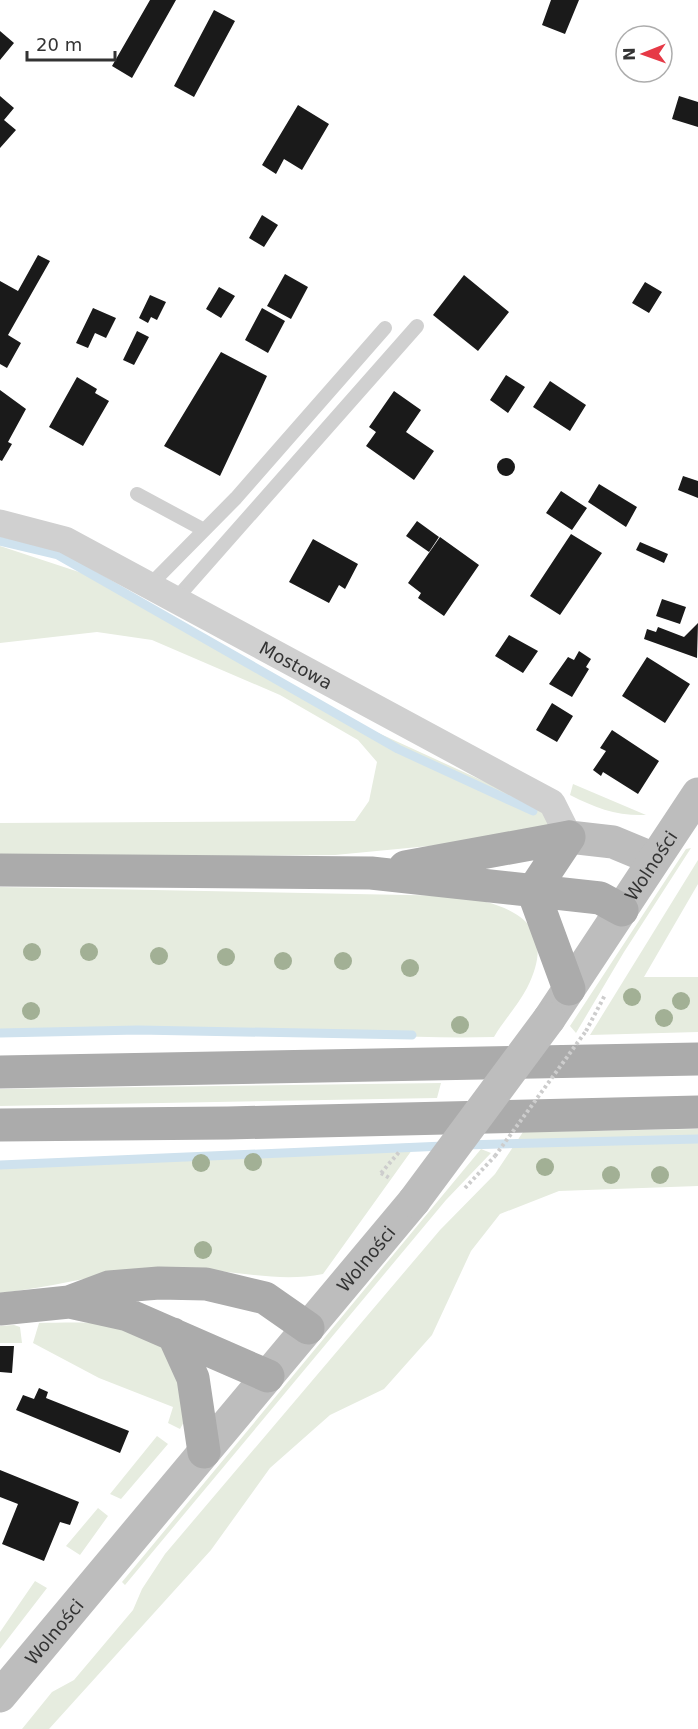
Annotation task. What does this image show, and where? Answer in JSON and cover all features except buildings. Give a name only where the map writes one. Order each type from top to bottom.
[{"type":"main road","points":[[371,873],[569,837]]},
{"type":"main road","points":[[533,891],[569,837]]},
{"type":"main road","points":[[0,870],[371,873],[600,898],[621,910]]},
{"type":"main road","points":[[533,891],[569,989]]},
{"type":"main road","points":[[2,1071],[698,1059]]},
{"type":"main road","points":[[0,1125],[228,1123],[698,1112]]},
{"type":"main road","points":[[0,1309],[69,1302],[109,1287],[159,1283],[206,1284],[265,1298],[308,1328]]},
{"type":"main road","points":[[69,1302],[128,1315],[268,1376]]},
{"type":"main road","points":[[173,1334],[193,1378],[204,1452]]},
{"type":"street","name":"Mostowa","points":[[0,523],[65,540],[552,803],[569,837]]},
{"type":"street","name":"Wolności","points":[[0,1696],[414,1201],[549,1019],[698,794]]},
{"type":"street","points":[[569,837],[614,842],[654,859]]},
{"type":"lane","points":[[175,600],[417,326]]},
{"type":"lane","points":[[149,586],[236,498],[385,328]]},
{"type":"lane","points":[[137,494],[204,530]]},
{"type":"path","points":[[495,1156],[585,1031]]},
{"type":"path","points":[[381,1173],[404,1147]]},
{"type":"shaded area","points":[[0,546],[82,573],[374,731],[529,802],[548,814],[550,823],[545,835],[335,855],[0,858],[0,823],[355,821],[369,801],[377,762],[358,740],[280,695],[152,640],[97,632],[0,643]]},
{"type":"shaded area","points":[[573,784],[646,815],[616,813],[589,804],[570,795]]},
{"type":"shaded area","points":[[691,848],[624,952],[576,1033],[570,1026],[686,849]]},
{"type":"shaded area","points":[[698,860],[698,884],[644,977],[698,977],[698,1032],[590,1035]]},
{"type":"shaded area","points":[[0,887],[457,896],[512,911],[525,921],[534,932],[538,947],[536,966],[527,988],[494,1037],[417,1037],[216,1029],[0,1030]]},
{"type":"shaded area","points":[[441,1083],[437,1098],[0,1106],[0,1089]]},
{"type":"shaded area","points":[[698,1129],[698,1186],[559,1191],[500,1214],[471,1251],[432,1335],[384,1389],[330,1415],[270,1468],[211,1550],[49,1729],[22,1729],[52,1692],[74,1680],[133,1610],[142,1589],[165,1554],[440,1230],[495,1174],[523,1132]]},
{"type":"shaded area","points":[[417,1143],[323,1274],[285,1277],[191,1268],[150,1269],[0,1293],[0,1164],[156,1158]]},
{"type":"shaded area","points":[[481,1149],[491,1153],[446,1200],[125,1585],[122,1582]]},
{"type":"shaded area","points":[[39,1323],[93,1323],[130,1328],[161,1344],[175,1364],[190,1411],[180,1429],[168,1423],[173,1407],[99,1378],[33,1343]]},
{"type":"shaded area","points":[[0,1326],[20,1327],[22,1343],[0,1343]]},
{"type":"shaded area","points":[[157,1436],[168,1444],[121,1499],[110,1494]]},
{"type":"shaded area","points":[[98,1508],[108,1516],[80,1555],[66,1546]]},
{"type":"shaded area","points":[[35,1581],[47,1588],[0,1649],[0,1632]]},
{"type":"waterway","points":[[0,541],[58,555],[398,749],[533,811]]},
{"type":"waterway","points":[[0,1033],[138,1030],[412,1035]]},
{"type":"waterway","points":[[464,1145],[698,1139]]},
{"type":"waterway","points":[[0,1165],[444,1146]]}]
